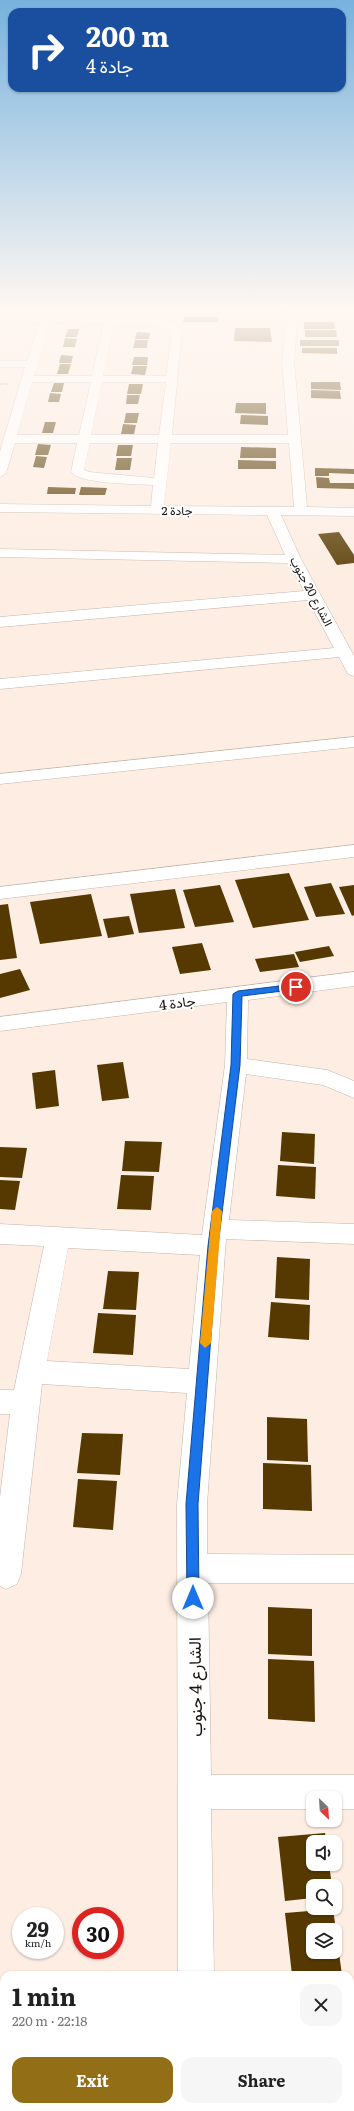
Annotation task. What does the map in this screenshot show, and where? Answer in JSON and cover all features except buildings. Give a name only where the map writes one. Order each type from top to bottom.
[{"type":"street","points":[[0,473],[20,405]]},
{"type":"street","points":[[91,405],[77,472],[87,476],[160,482]]},
{"type":"street","points":[[157,510],[169,405]]},
{"type":"street","points":[[292,405],[302,511]]},
{"type":"street","points":[[10,439],[295,438]]},
{"type":"street","name":"جادة 2","points":[[0,508],[354,512]]},
{"type":"street","name":"الشارع 20 جنوب","points":[[272,511],[294,559],[354,671]]},
{"type":"street","points":[[0,554],[294,559]]},
{"type":"street","points":[[0,622],[313,595]]},
{"type":"street","points":[[0,684],[344,652]]},
{"type":"street","points":[[0,779],[354,742]]},
{"type":"street","points":[[0,893],[354,851]]},
{"type":"street","name":"جادة 4","points":[[0,1024],[354,979]]},
{"type":"street","name":"الشارع 4 جنوب","points":[[196,1971],[192,1504],[214,1237],[236,1065],[238,994]]},
{"type":"street","points":[[236,1065],[327,1078],[354,1090]]},
{"type":"street","points":[[0,1234],[58,1237],[214,1237],[354,1234]]},
{"type":"street","points":[[6,1574],[12,1402],[30,1372],[58,1237]]},
{"type":"street","points":[[30,1372],[202,1382]]},
{"type":"street","points":[[193,1568],[354,1569]]},
{"type":"street","points":[[195,1792],[354,1792]]},
{"type":"slow traffic","points":[[205,1343],[217,1211]]},
{"type":"route","points":[[193,1598],[192,1504],[213,1246],[236,1065],[238,994],[296,987]]}]
